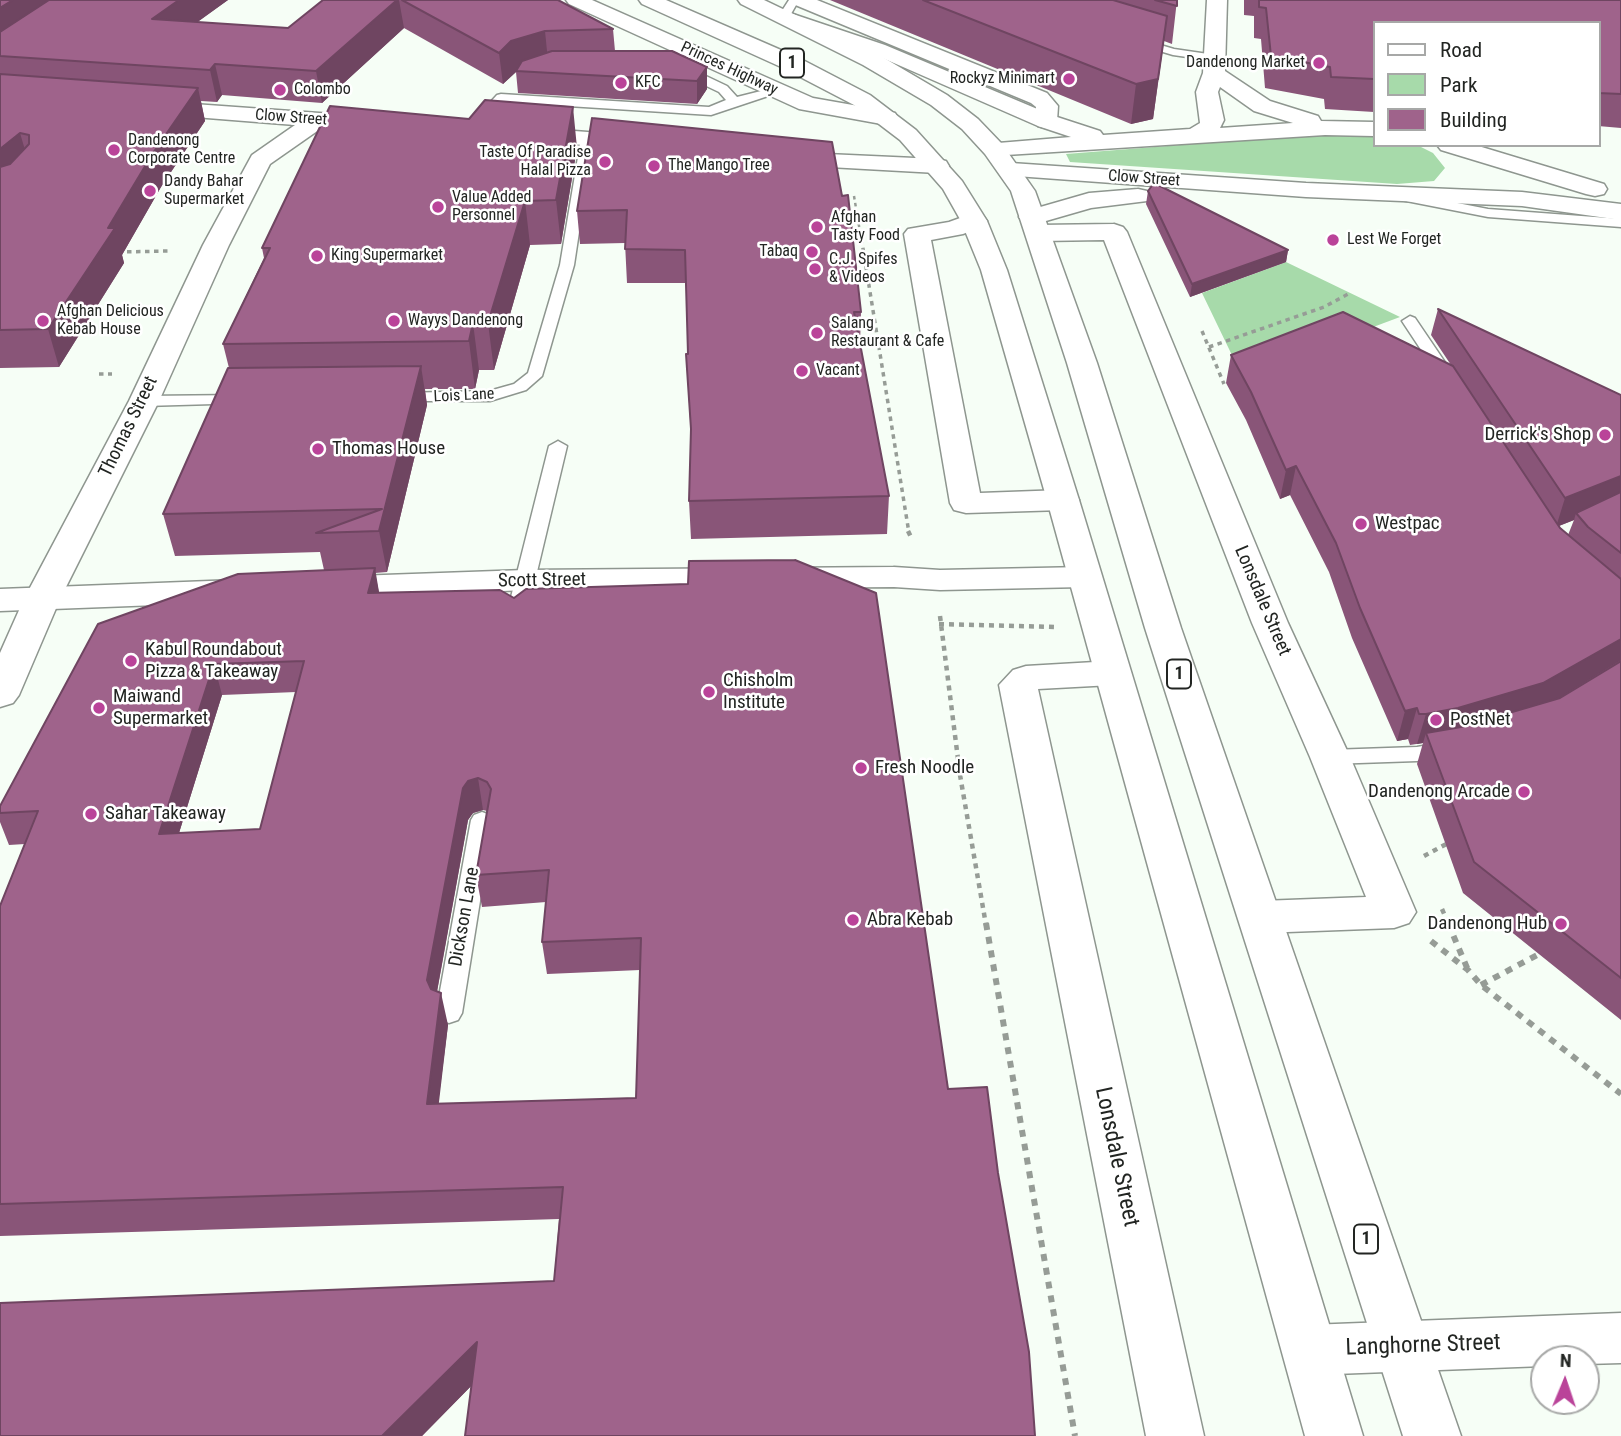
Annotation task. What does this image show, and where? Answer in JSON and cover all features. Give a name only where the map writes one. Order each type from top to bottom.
[{"type":"main road","name":"Princes Highway","points":[[576,0],[817,107],[887,118]]},
{"type":"main road","name":"Princes Highway","points":[[649,0],[825,79],[887,118],[959,157]]},
{"type":"main road","name":"1","points":[[748,0],[789,8],[939,100],[970,124],[953,186],[974,221],[994,271],[1334,1436]]},
{"type":"main road","points":[[800,0],[1040,98],[1047,106],[1046,121]]},
{"type":"main road","points":[[1193,138],[1212,124],[1207,92],[1214,65],[1217,0]]},
{"type":"main road","points":[[789,8],[1046,121],[1120,142]]},
{"type":"main road","points":[[1214,65],[1245,96],[1270,110],[1343,127]]},
{"type":"main road","name":"Clow Street","points":[[135,106],[401,126]]},
{"type":"main road","name":"Thomas Street","points":[[260,160],[255,145],[269,116]]},
{"type":"main road","name":"Thomas Street","points":[[0,695],[42,599],[144,401],[216,246],[260,160],[318,120]]},
{"type":"main road","name":"Clow Street","points":[[760,150],[959,157],[1120,142],[1343,127],[1372,129]]},
{"type":"main road","points":[[463,130],[667,145]]},
{"type":"main road","points":[[1399,195],[1435,190],[1448,184],[1458,174],[1460,170],[1456,161],[1438,147]]},
{"type":"main road","points":[[1457,147],[1621,196]]},
{"type":"main road","name":"Clow Street","points":[[959,157],[1011,170],[1248,187],[1521,199],[1621,212]]},
{"type":"main road","name":"1","points":[[1011,170],[1023,191],[1036,225],[1163,628],[1432,1436]]},
{"type":"main road","points":[[1036,225],[1097,200],[1248,187]]},
{"type":"main road","points":[[974,221],[961,227],[917,234],[966,503],[1063,500]]},
{"type":"main road","name":"Lonsdale Street","points":[[1036,225],[1114,232],[1270,622],[1394,912]]},
{"type":"main road","name":"Scott Street","points":[[0,600],[525,580],[894,576],[940,580],[1084,577]]},
{"type":"main road","name":"Lonsdale Street","points":[[1112,673],[1026,678],[1017,685],[1175,1436]]},
{"type":"main road","points":[[1261,917],[1394,912]]},
{"type":"main road","name":"Langhorne Street","points":[[1309,1350],[1621,1338]]},
{"type":"lane","points":[[1128,38],[1214,65]]},
{"type":"lane","points":[[697,53],[676,63],[723,89],[734,101]]},
{"type":"lane","points":[[463,130],[505,93],[604,105],[711,111],[734,101],[777,91]]},
{"type":"lane","name":"Lois Lane","points":[[386,398],[490,396],[507,393],[530,382],[536,373],[567,265],[587,139]]},
{"type":"lane","points":[[1399,195],[1488,214],[1621,223]]},
{"type":"lane","points":[[1410,321],[1456,391]]},
{"type":"lane","points":[[144,401],[265,399]]},
{"type":"lane","points":[[517,620],[558,446]]},
{"type":"lane","points":[[1330,757],[1418,754],[1464,744]]},
{"type":"lane","name":"Dickson Lane","points":[[449,1013],[481,820]]},
{"type":"path","points":[[854,192],[909,535],[940,580],[939,624],[960,775],[1075,1436]]},
{"type":"path","points":[[118,252],[144,251]]},
{"type":"path","points":[[1209,347],[1324,307],[1350,293]]},
{"type":"path","points":[[939,624],[1099,629]]},
{"type":"path","points":[[1420,858],[1455,838]]},
{"type":"path","points":[[1394,912],[1468,970],[1481,985],[1621,1094]]},
{"type":"path","points":[[1481,985],[1539,954]]},
{"type":"green space","points":[[1307,135],[1368,135],[1372,136],[1372,147],[1421,147],[1433,153],[1445,168],[1434,181],[1397,184],[1070,162],[1066,154]]},
{"type":"green space","points":[[1286,262],[1400,317],[1242,376],[1202,293]]},
{"type":"building","points":[[0,0],[13,0],[0,8]]},
{"type":"building","points":[[49,0],[179,0],[152,19],[288,28],[323,0],[397,0],[316,71],[215,64],[210,70],[0,56],[0,32]]},
{"type":"building","points":[[402,0],[558,0],[613,29],[545,31],[511,41],[499,53]]},
{"type":"building","points":[[923,0],[1113,0],[1167,16],[1158,79],[1136,84]]},
{"type":"building","points":[[1155,0],[1177,0],[1177,6]]},
{"type":"building","name":"Dandenong Market","points":[[1259,0],[1621,0],[1621,94],[1600,93],[1600,21],[1372,21],[1372,79],[1331,77],[1330,67],[1271,56],[1266,8],[1259,7]]},
{"type":"building","points":[[552,51],[672,51],[707,67],[697,81],[516,71],[522,61]]},
{"type":"building","points":[[0,74],[198,88],[153,153],[108,228],[115,228],[48,329],[0,330],[0,167],[10,164],[29,144],[29,135],[20,133],[0,149]]},
{"type":"building","points":[[485,100],[573,107],[556,200],[525,201],[488,323],[473,323],[469,341],[223,344],[270,248],[262,248],[330,106],[469,119]]},
{"type":"building","points":[[592,118],[832,142],[842,196],[848,195],[861,312],[854,312],[889,496],[689,501],[691,429],[686,354],[685,250],[625,249],[627,210],[577,211]]},
{"type":"building","points":[[1154,183],[1288,250],[1192,284],[1148,191]]},
{"type":"building","points":[[1438,309],[1621,395],[1621,476],[1565,498]]},
{"type":"building","points":[[1343,312],[1453,366],[1560,528],[1621,579],[1621,639],[1543,683],[1458,708],[1426,714],[1419,714],[1417,708],[1405,711],[1360,608],[1336,543],[1296,466],[1286,470],[1231,355]]},
{"type":"building","points":[[421,366],[379,531],[316,533],[382,509],[163,514],[228,368]]},
{"type":"building","points":[[1621,492],[1621,553],[1588,527],[1576,513]]},
{"type":"building","points":[[795,560],[876,593],[948,1089],[987,1087],[998,1173],[1029,1352],[1035,1436],[465,1436],[477,1342],[382,1436],[0,1436],[0,1303],[554,1281],[563,1187],[0,1204],[0,906],[38,811],[0,813],[0,806],[98,624],[238,574],[375,568],[368,593],[500,590],[514,598],[526,589],[688,584],[689,561]],"holes":[[[304,661],[260,829],[159,834],[214,664]],[[478,778],[487,782],[491,789],[476,875],[549,870],[542,942],[641,938],[636,1098],[427,1104],[441,993],[431,989],[427,980],[463,788],[468,781]]]},
{"type":"building","points":[[1621,661],[1621,978],[1474,862],[1426,733],[1461,727],[1560,698]]},
{"type":"place","name":"Dandenong Market","points":[[1319,63]]},
{"type":"place","name":"Rockyz Minimart","points":[[1069,79]]},
{"type":"place","name":"KFC","points":[[621,83]]},
{"type":"place","name":"Colombo","points":[[280,90]]},
{"type":"place","name":"Dandenong Corporate Centre","points":[[114,150]]},
{"type":"place","name":"Taste Of Paradise Halal Pizza","points":[[605,162]]},
{"type":"place","name":"The Mango Tree","points":[[654,166]]},
{"type":"place","name":"Dandy Bahar Supermarket","points":[[150,191]]},
{"type":"place","name":"Value Added Personnel","points":[[438,207]]},
{"type":"place","name":"Afghan Tasty Food","points":[[817,227]]},
{"type":"place","name":"Lest We Forget","points":[[1333,240]]},
{"type":"place","name":"Tabaq","points":[[812,252]]},
{"type":"place","name":"King Supermarket","points":[[317,256]]},
{"type":"place","name":"C.J. Spifes & Videos","points":[[815,269]]},
{"type":"place","name":"Afghan Delicious Kebab House","points":[[43,321]]},
{"type":"place","name":"Wayys Dandenong","points":[[394,321]]},
{"type":"place","name":"Salang Restaurant & Cafe","points":[[817,333]]},
{"type":"place","name":"Vacant","points":[[802,371]]},
{"type":"place","name":"Derrick's Shop","points":[[1605,435]]},
{"type":"place","name":"Thomas House","points":[[318,449]]},
{"type":"place","name":"Westpac","points":[[1361,524]]},
{"type":"place","name":"Kabul Roundabout Pizza & Takeaway","points":[[131,661]]},
{"type":"place","name":"Chisholm Institute","points":[[709,692]]},
{"type":"place","name":"Maiwand Supermarket","points":[[99,708]]},
{"type":"place","name":"PostNet","points":[[1436,720]]},
{"type":"place","name":"Fresh Noodle","points":[[861,768]]},
{"type":"place","name":"Dandenong Arcade","points":[[1524,792]]},
{"type":"place","name":"Sahar Takeaway","points":[[91,814]]},
{"type":"place","name":"Abra Kebab","points":[[853,920]]},
{"type":"place","name":"Dandenong Hub","points":[[1561,924]]}]
